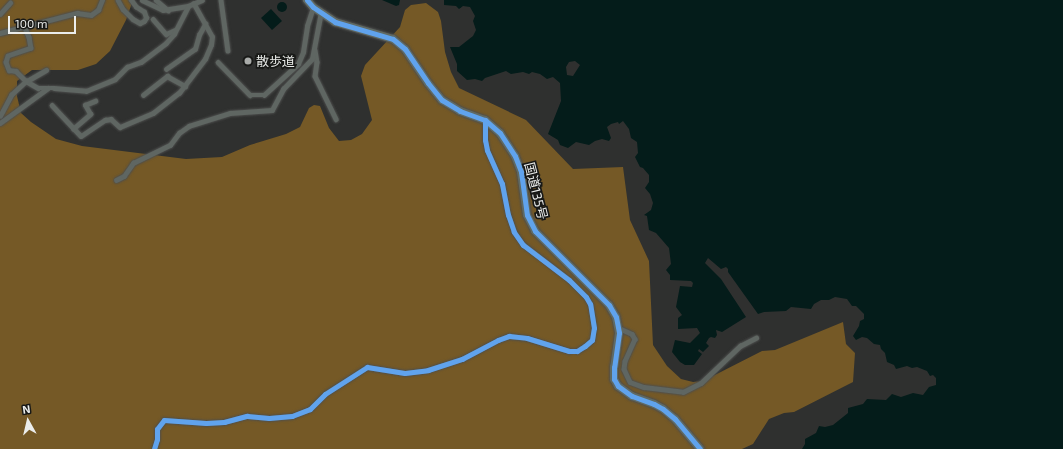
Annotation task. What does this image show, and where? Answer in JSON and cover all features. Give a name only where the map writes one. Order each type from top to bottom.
[{"type":"highway","name":"国道135号","points":[[307,0],[320,12],[341,24],[384,35],[393,39],[405,49],[431,88],[442,100],[460,111],[485,120],[500,133],[516,156],[521,172],[527,215],[535,231],[609,305],[616,316],[619,328],[614,379],[618,386],[632,396],[663,409],[675,420],[700,449]]},
{"type":"street","points":[[0,34],[77,14],[90,15],[98,10],[102,0]]},
{"type":"street","points":[[118,0],[123,9],[133,19],[140,23],[144,21],[146,16],[144,12],[136,7],[131,0]]},
{"type":"street","points":[[142,0],[162,10],[188,6],[202,0]]},
{"type":"street","points":[[156,0],[169,10]]},
{"type":"street","points":[[221,0],[228,51]]},
{"type":"street","points":[[0,14],[10,3]]},
{"type":"street","points":[[52,105],[81,136],[97,125],[111,119],[120,127],[153,113],[179,93],[185,86],[205,59],[211,45],[212,38],[194,4]]},
{"type":"street","points":[[25,28],[29,37],[31,48],[13,54],[6,59],[6,67],[9,70],[16,71],[26,81],[38,88],[86,91],[115,80],[127,67],[141,62],[166,43],[188,6]]},
{"type":"street","points":[[218,62],[250,95],[264,95],[294,68],[301,58],[307,26],[313,7]]},
{"type":"street","points":[[116,180],[124,176],[134,162],[170,145],[179,133],[189,126],[237,111],[272,110],[283,89],[311,62],[315,48],[320,12]]},
{"type":"street","points":[[153,19],[166,34],[175,30]]},
{"type":"street","points":[[166,69],[195,49],[204,24]]},
{"type":"street","points":[[315,48],[317,62],[315,76],[336,120]]},
{"type":"street","points":[[0,116],[11,95],[26,81],[46,70]]},
{"type":"street","points":[[143,95],[167,76],[185,86]]},
{"type":"street","points":[[0,123],[48,88]]},
{"type":"street","points":[[73,129],[90,114],[86,105],[95,101]]},
{"type":"street","points":[[154,449],[157,439],[157,429],[164,420],[206,423],[224,422],[247,416],[269,418],[292,416],[310,409],[325,394],[367,367],[405,373],[428,370],[462,359],[498,340],[509,336],[527,338],[569,351],[577,351],[589,343],[592,340],[594,328],[593,315],[586,297],[569,280],[523,245],[514,232],[508,215],[502,184],[487,150],[485,140],[485,120]]},
{"type":"street","points":[[619,328],[632,334],[635,339],[625,361],[624,369],[630,382],[644,387],[683,392],[701,383],[719,369],[740,346],[756,338]]},
{"type":"shaded area","points":[[0,0],[133,0],[126,20],[110,51],[96,64],[78,70],[32,70],[17,81],[17,96],[21,113],[31,122],[56,139],[82,146],[186,159],[222,157],[250,145],[286,134],[300,127],[309,108],[314,105],[320,106],[329,128],[339,141],[351,140],[362,134],[372,120],[361,76],[365,65],[400,27],[405,10],[411,5],[426,3],[438,12],[441,21],[445,52],[451,72],[459,88],[526,120],[573,169],[623,167],[630,220],[649,261],[653,345],[667,366],[681,379],[693,382],[703,381],[762,351],[775,350],[843,322],[846,344],[855,353],[853,382],[794,412],[784,413],[769,419],[753,444],[742,449],[0,449]]},
{"type":"water","points":[[382,0],[400,0],[399,5],[396,6]]},
{"type":"water","points":[[444,0],[1063,0],[1063,449],[802,449],[805,444],[805,439],[816,433],[819,426],[825,427],[833,425],[848,413],[848,408],[863,404],[867,399],[886,400],[892,394],[901,397],[913,393],[923,395],[929,387],[936,385],[936,378],[933,375],[930,376],[927,371],[917,367],[912,368],[907,366],[896,369],[894,365],[887,362],[885,353],[881,349],[880,345],[874,344],[867,338],[862,337],[856,340],[853,336],[859,326],[860,321],[864,319],[864,314],[856,306],[852,306],[847,299],[835,297],[829,300],[821,300],[814,304],[811,309],[791,307],[786,311],[764,312],[758,314],[728,272],[728,269],[726,267],[721,269],[708,258],[705,263],[721,279],[746,317],[722,332],[716,330],[717,335],[715,338],[709,338],[706,343],[709,346],[703,352],[699,349],[698,351],[702,354],[694,365],[685,365],[680,362],[672,352],[675,340],[690,343],[700,333],[697,328],[678,329],[678,318],[682,315],[676,307],[680,286],[692,287],[693,283],[691,281],[670,280],[670,275],[666,270],[671,264],[669,248],[656,233],[649,230],[647,216],[644,215],[651,210],[653,203],[650,194],[645,188],[649,182],[649,175],[643,168],[640,167],[635,157],[638,153],[637,142],[631,138],[629,129],[623,121],[619,124],[618,122],[607,127],[611,138],[609,141],[602,139],[589,145],[576,142],[568,148],[560,145],[558,140],[548,134],[561,101],[560,83],[553,77],[547,79],[540,74],[532,72],[529,74],[523,72],[511,74],[506,71],[485,78],[482,81],[475,79],[467,80],[457,71],[457,64],[450,47],[459,47],[473,36],[476,30],[473,21],[475,16],[470,7],[463,6],[459,9],[456,6],[444,5]],"holes":[[[575,61],[580,65],[573,76],[567,75],[566,67],[569,62]]]},
{"type":"water","points":[[280,2],[284,2],[286,3],[286,11],[280,12],[277,9],[277,5]]},
{"type":"water","points":[[271,9],[282,21],[272,30],[261,18]]},
{"type":"cycle path","points":[[307,0],[313,7],[335,22],[393,39],[405,49],[428,83],[442,100],[460,111],[485,120],[500,133],[515,156],[521,172],[527,215],[535,231],[609,305],[616,317],[619,333],[614,367],[614,379],[618,386],[632,396],[663,409],[675,419],[700,449]]},
{"type":"cycle path","points":[[154,449],[157,439],[157,429],[164,420],[206,423],[224,422],[247,416],[269,418],[292,416],[310,409],[325,394],[367,367],[405,373],[428,370],[462,359],[498,340],[509,336],[527,338],[569,351],[577,351],[592,340],[594,328],[590,304],[586,297],[569,280],[523,245],[514,232],[508,215],[502,184],[487,150],[485,140],[485,120]]},
{"type":"place","name":"散歩道","points":[[248,61]]}]
